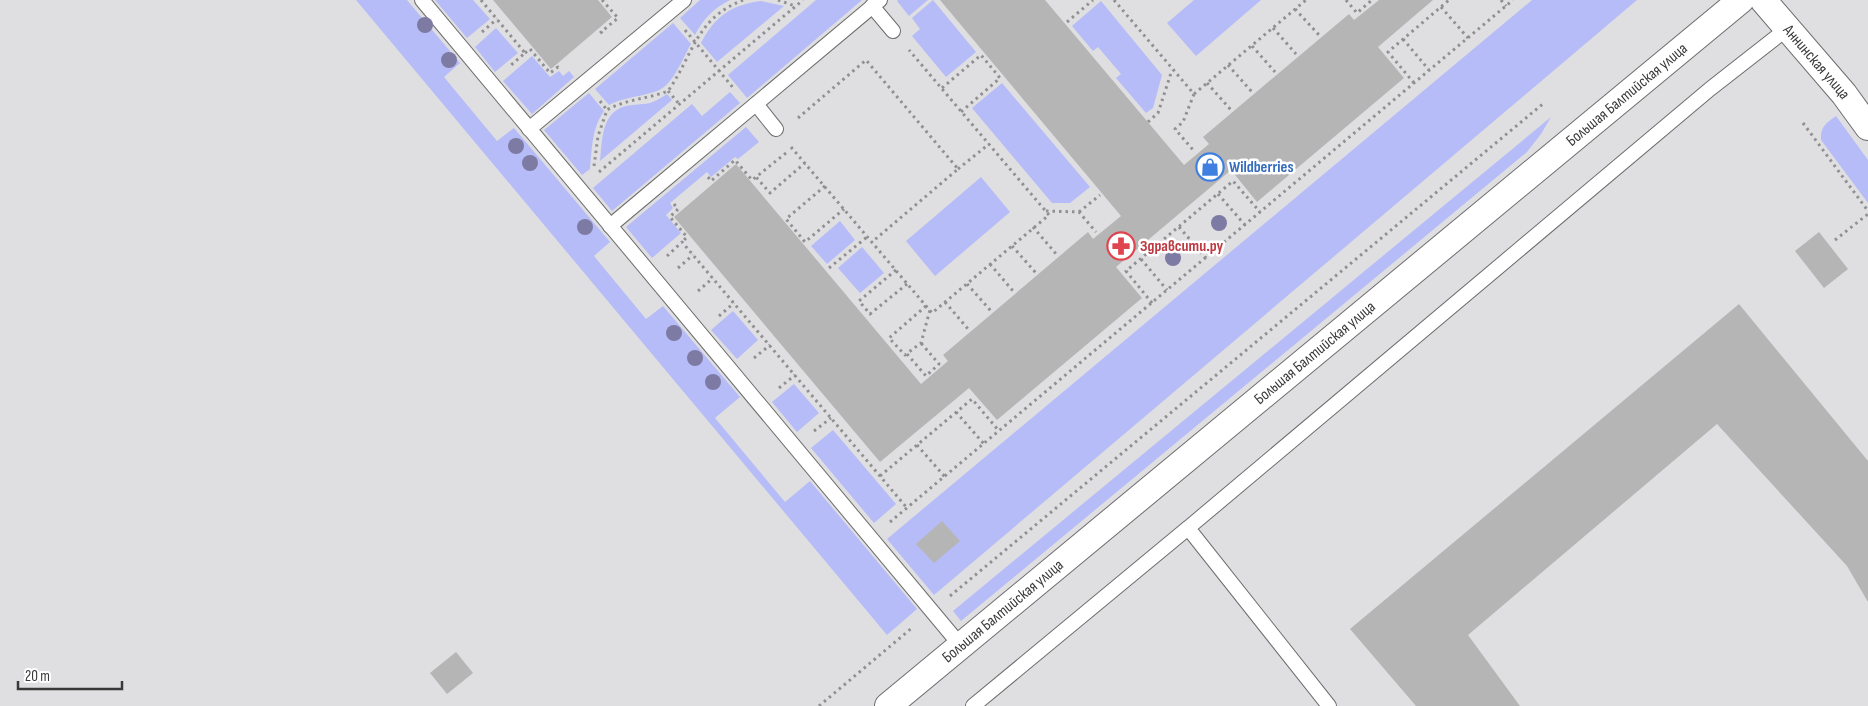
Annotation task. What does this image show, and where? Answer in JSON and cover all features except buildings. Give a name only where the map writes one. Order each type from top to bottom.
[{"type":"street","name":"Большая Балтийская улица","points":[[888,706],[1741,0]]},
{"type":"street","name":"Аннинская улица","points":[[1763,0],[1844,94],[1868,126]]},
{"type":"lane","points":[[422,0],[961,646]]},
{"type":"lane","points":[[529,129],[662,17],[676,2]]},
{"type":"lane","points":[[610,226],[876,3],[893,31]]},
{"type":"lane","points":[[973,706],[1188,528],[1710,89],[1788,28]]},
{"type":"lane","points":[[753,106],[778,131]]},
{"type":"lane","points":[[1188,528],[1329,706]]},
{"type":"path","points":[[481,0],[525,53]]},
{"type":"path","points":[[602,0],[618,18],[601,32],[605,36]]},
{"type":"path","points":[[742,0],[714,16],[704,26],[668,91],[648,98],[628,101],[608,110],[598,136],[594,177],[803,0]]},
{"type":"path","points":[[778,0],[795,6]]},
{"type":"path","points":[[1067,22],[1093,0]]},
{"type":"path","points":[[1114,0],[1194,94]]},
{"type":"path","points":[[1194,151],[1175,129],[1183,122],[1194,94],[1306,0]]},
{"type":"path","points":[[1346,0],[1358,13],[1372,0]]},
{"type":"path","points":[[1414,83],[1388,52],[1449,0]]},
{"type":"path","points":[[1501,0],[1506,6]]},
{"type":"path","points":[[870,539],[1513,0]]},
{"type":"path","points":[[1441,7],[1468,38]]},
{"type":"path","points":[[1295,8],[1319,35]]},
{"type":"path","points":[[662,17],[676,20],[753,106]]},
{"type":"path","points":[[1273,28],[1296,54]]},
{"type":"path","points":[[893,31],[1048,214],[1012,246],[932,313],[778,131],[866,60],[958,169]]},
{"type":"path","points":[[1403,39],[1429,70]]},
{"type":"path","points":[[1252,46],[1275,72]]},
{"type":"path","points":[[491,82],[530,49],[550,73],[558,67],[563,72]]},
{"type":"path","points":[[942,88],[980,55],[1000,78],[961,112]]},
{"type":"path","points":[[1228,65],[1252,92]]},
{"type":"path","points":[[1148,122],[1158,114],[1172,69]]},
{"type":"path","points":[[1207,83],[1231,110]]},
{"type":"path","points":[[668,91],[680,104]]},
{"type":"path","points":[[818,706],[1544,102]]},
{"type":"path","points":[[1803,123],[1868,212],[1835,240]]},
{"type":"path","points":[[872,242],[989,144]]},
{"type":"path","points":[[700,181],[707,175],[711,181],[735,160],[752,180],[792,148]]},
{"type":"path","points":[[756,177],[770,194],[805,163]]},
{"type":"path","points":[[1152,303],[1126,271],[1233,181],[1260,212]]},
{"type":"path","points":[[825,186],[786,219],[800,237],[805,242],[844,209]]},
{"type":"path","points":[[1218,194],[1245,225]]},
{"type":"path","points":[[1045,211],[1079,212],[1100,195]]},
{"type":"path","points":[[648,272],[687,237],[670,217],[678,209],[673,204],[680,198]]},
{"type":"path","points":[[1079,212],[1096,232]]},
{"type":"path","points":[[1033,227],[1057,254]]},
{"type":"path","points":[[1179,227],[1206,258]]},
{"type":"path","points":[[829,268],[868,237]]},
{"type":"path","points":[[682,242],[907,508]]},
{"type":"path","points":[[1012,246],[1036,273]]},
{"type":"path","points":[[1141,259],[1167,290]]},
{"type":"path","points":[[990,264],[1013,291]]},
{"type":"path","points":[[896,270],[859,300],[870,314],[907,284]]},
{"type":"path","points":[[967,284],[991,312]]},
{"type":"path","points":[[944,302],[968,329]]},
{"type":"path","points":[[926,306],[889,338],[905,356],[921,343],[930,310]]},
{"type":"path","points":[[907,354],[926,376],[939,364],[921,343]]},
{"type":"path","points":[[880,476],[972,399],[999,431]]},
{"type":"path","points":[[956,412],[984,444]]},
{"type":"path","points":[[917,445],[945,477]]},
{"type":"shaded area","points":[[356,0],[407,0],[460,63],[444,77],[497,141],[514,128],[610,242],[594,256],[646,319],[663,306],[740,397],[715,418],[785,502],[810,481],[917,609],[887,635]]},
{"type":"shaded area","points":[[435,0],[473,0],[490,19],[467,38]]},
{"type":"shaded area","points":[[700,0],[730,0],[710,14],[695,35],[680,18]]},
{"type":"shaded area","points":[[816,0],[862,0],[747,98],[728,75]]},
{"type":"shaded area","points":[[898,0],[928,0],[909,16]]},
{"type":"shaded area","points":[[933,0],[976,52],[946,77],[912,36],[920,29],[912,18]]},
{"type":"shaded area","points":[[1194,0],[1261,0],[1196,56],[1167,23]]},
{"type":"shaded area","points":[[1532,0],[1637,0],[934,595],[887,539]]},
{"type":"shaded area","points":[[761,1],[784,6],[717,62],[701,43],[706,34],[725,13],[741,5]]},
{"type":"shaded area","points":[[1101,1],[1162,75],[1153,108],[1146,113],[1116,78],[1121,74],[1098,47],[1093,51],[1072,26]]},
{"type":"shaded area","points":[[673,23],[691,44],[672,79],[659,90],[609,105],[595,89]]},
{"type":"shaded area","points":[[496,28],[518,53],[495,72],[475,47]]},
{"type":"shaded area","points":[[532,56],[550,77],[559,71],[563,76],[569,71],[574,77],[532,114],[503,81]]},
{"type":"shaded area","points":[[1002,83],[1090,187],[1070,203],[1052,203],[972,108]]},
{"type":"shaded area","points":[[730,92],[740,103],[612,211],[593,188],[692,104],[702,116]]},
{"type":"shaded area","points":[[589,93],[604,111],[595,131],[590,169],[582,175],[544,130]]},
{"type":"shaded area","points":[[667,94],[672,100],[600,161],[602,139],[606,124],[614,112],[631,105],[650,103]]},
{"type":"shaded area","points":[[1836,116],[1868,160],[1868,203],[1821,140],[1824,126]]},
{"type":"shaded area","points":[[1551,117],[1527,152],[961,621],[953,611]]},
{"type":"shaded area","points":[[746,127],[759,142],[738,159],[735,157],[711,177],[707,172],[670,203],[673,208],[666,215],[681,233],[652,258],[626,227]]},
{"type":"shaded area","points":[[981,177],[1010,212],[935,276],[906,241]]},
{"type":"shaded area","points":[[840,221],[855,240],[827,264],[811,246]]},
{"type":"shaded area","points":[[862,247],[884,273],[860,293],[838,268]]},
{"type":"shaded area","points":[[733,311],[758,340],[737,359],[711,330]]},
{"type":"shaded area","points":[[794,384],[819,413],[797,432],[772,402]]},
{"type":"shaded area","points":[[833,430],[896,504],[874,523],[811,448]]},
{"type":"place","name":"Wildberries","points":[[1210,167]]},
{"type":"place","name":"Здравсити.ру","points":[[1121,246]]}]
